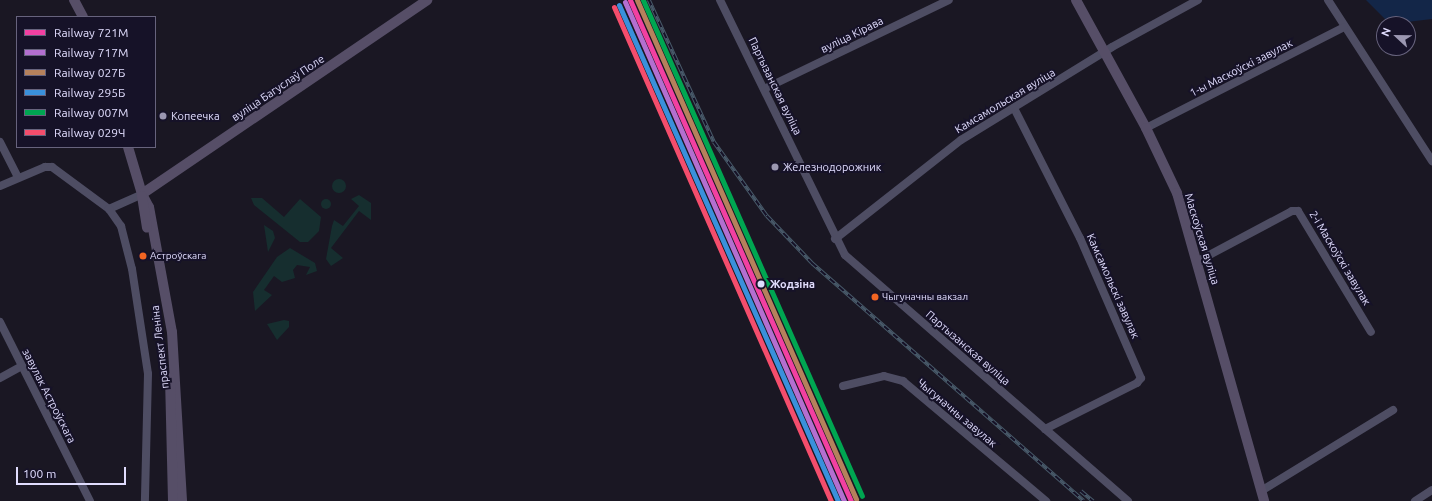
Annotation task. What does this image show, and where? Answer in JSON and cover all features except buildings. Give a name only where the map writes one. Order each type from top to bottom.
[{"type":"main road","points":[[74,0],[82,16]]},
{"type":"main road","name":"вуліца Багуслаў Поле","points":[[142,194],[427,0]]},
{"type":"main road","name":"Маскоўская вуліца","points":[[1076,0],[1146,128],[1177,193],[1198,261],[1262,496]]},
{"type":"main road","name":"праспект Леніна","points":[[128,148],[142,194],[168,344],[173,501]]},
{"type":"main road","name":"праспект Леніна","points":[[142,194],[149,207],[172,332],[182,501]]},
{"type":"street","name":"Партызанская вуліца","points":[[720,0],[764,89],[835,240],[869,278],[1128,501]]},
{"type":"street","name":"вуліца Кірава","points":[[764,89],[949,0]]},
{"type":"street","name":"Камсамольская вуліца","points":[[835,240],[961,140],[1198,0]]},
{"type":"street","points":[[1328,0],[1344,27],[1432,161]]},
{"type":"street","name":"1-ы Маскоўскі завулак","points":[[1146,128],[1344,27]]},
{"type":"street","name":"Камсамольскі завулак","points":[[1014,108],[1080,238],[1141,378],[1045,429]]},
{"type":"street","points":[[0,142],[18,177]]},
{"type":"street","points":[[0,186],[18,177],[52,167],[109,209],[121,226],[132,269],[148,374],[145,501]]},
{"type":"street","points":[[109,209],[142,194]]},
{"type":"street","name":"2-і Маскоўскі завулак","points":[[1198,261],[1292,211],[1298,211],[1371,332]]},
{"type":"street","name":"завулак Астроўскага","points":[[0,322],[90,501]]},
{"type":"street","points":[[0,378],[22,366]]},
{"type":"street","name":"Чыгуначны завулак","points":[[843,386],[884,376],[902,381],[1046,501]]},
{"type":"street","points":[[1262,496],[1393,410]]},
{"type":"street","points":[[1415,501],[1432,490]]},
{"type":"green space","points":[[339,179],[344,181],[346,186],[344,191],[339,193],[334,191],[332,186],[334,181]]},
{"type":"green space","points":[[359,195],[371,203],[371,220],[359,211],[331,248],[343,258],[331,266],[326,259],[334,220],[343,226],[359,206],[351,199]]},
{"type":"green space","points":[[251,198],[262,198],[284,217],[300,199],[321,217],[319,231],[308,242],[300,242],[254,205]]},
{"type":"green space","points":[[324,199],[328,199],[330,200],[330,208],[324,209],[321,206],[321,202]]},
{"type":"green space","points":[[264,225],[273,231],[275,238],[268,252]]},
{"type":"green space","points":[[290,248],[315,263],[317,271],[306,275],[310,267],[297,265],[293,270],[295,278],[282,282],[274,276],[264,290],[272,295],[255,311],[253,292],[277,257]]},
{"type":"green space","points":[[284,320],[289,321],[289,327],[277,340],[267,324]]},
{"type":"water","points":[[1366,0],[1432,0],[1432,19],[1416,21],[1416,16],[1382,16]]},
{"type":"railway","points":[[649,0],[714,142],[767,216],[812,263],[1084,501]]},
{"type":"railway","points":[[1081,491],[1093,501]]},
{"type":"rail line","name":"721М","points":[[630,0],[851,501]]},
{"type":"rail line","name":"027Б","points":[[637,0],[856,499]]},
{"type":"rail line","name":"007М","points":[[643,0],[862,496]]},
{"type":"rail line","name":"717М","points":[[625,2],[844,501]]},
{"type":"rail line","name":"295Б","points":[[619,5],[838,501]]},
{"type":"rail line","name":"029Ч","points":[[614,7],[831,501]]},
{"type":"place","name":"Копеечка","points":[[163,116]]},
{"type":"place","name":"Железнодорожник","points":[[775,167]]},
{"type":"place","name":"Астроўскага","points":[[143,256]]},
{"type":"place","name":"Жодзіна","points":[[761,284]]},
{"type":"place","name":"Чыгуначны вакзал","points":[[875,297]]}]
